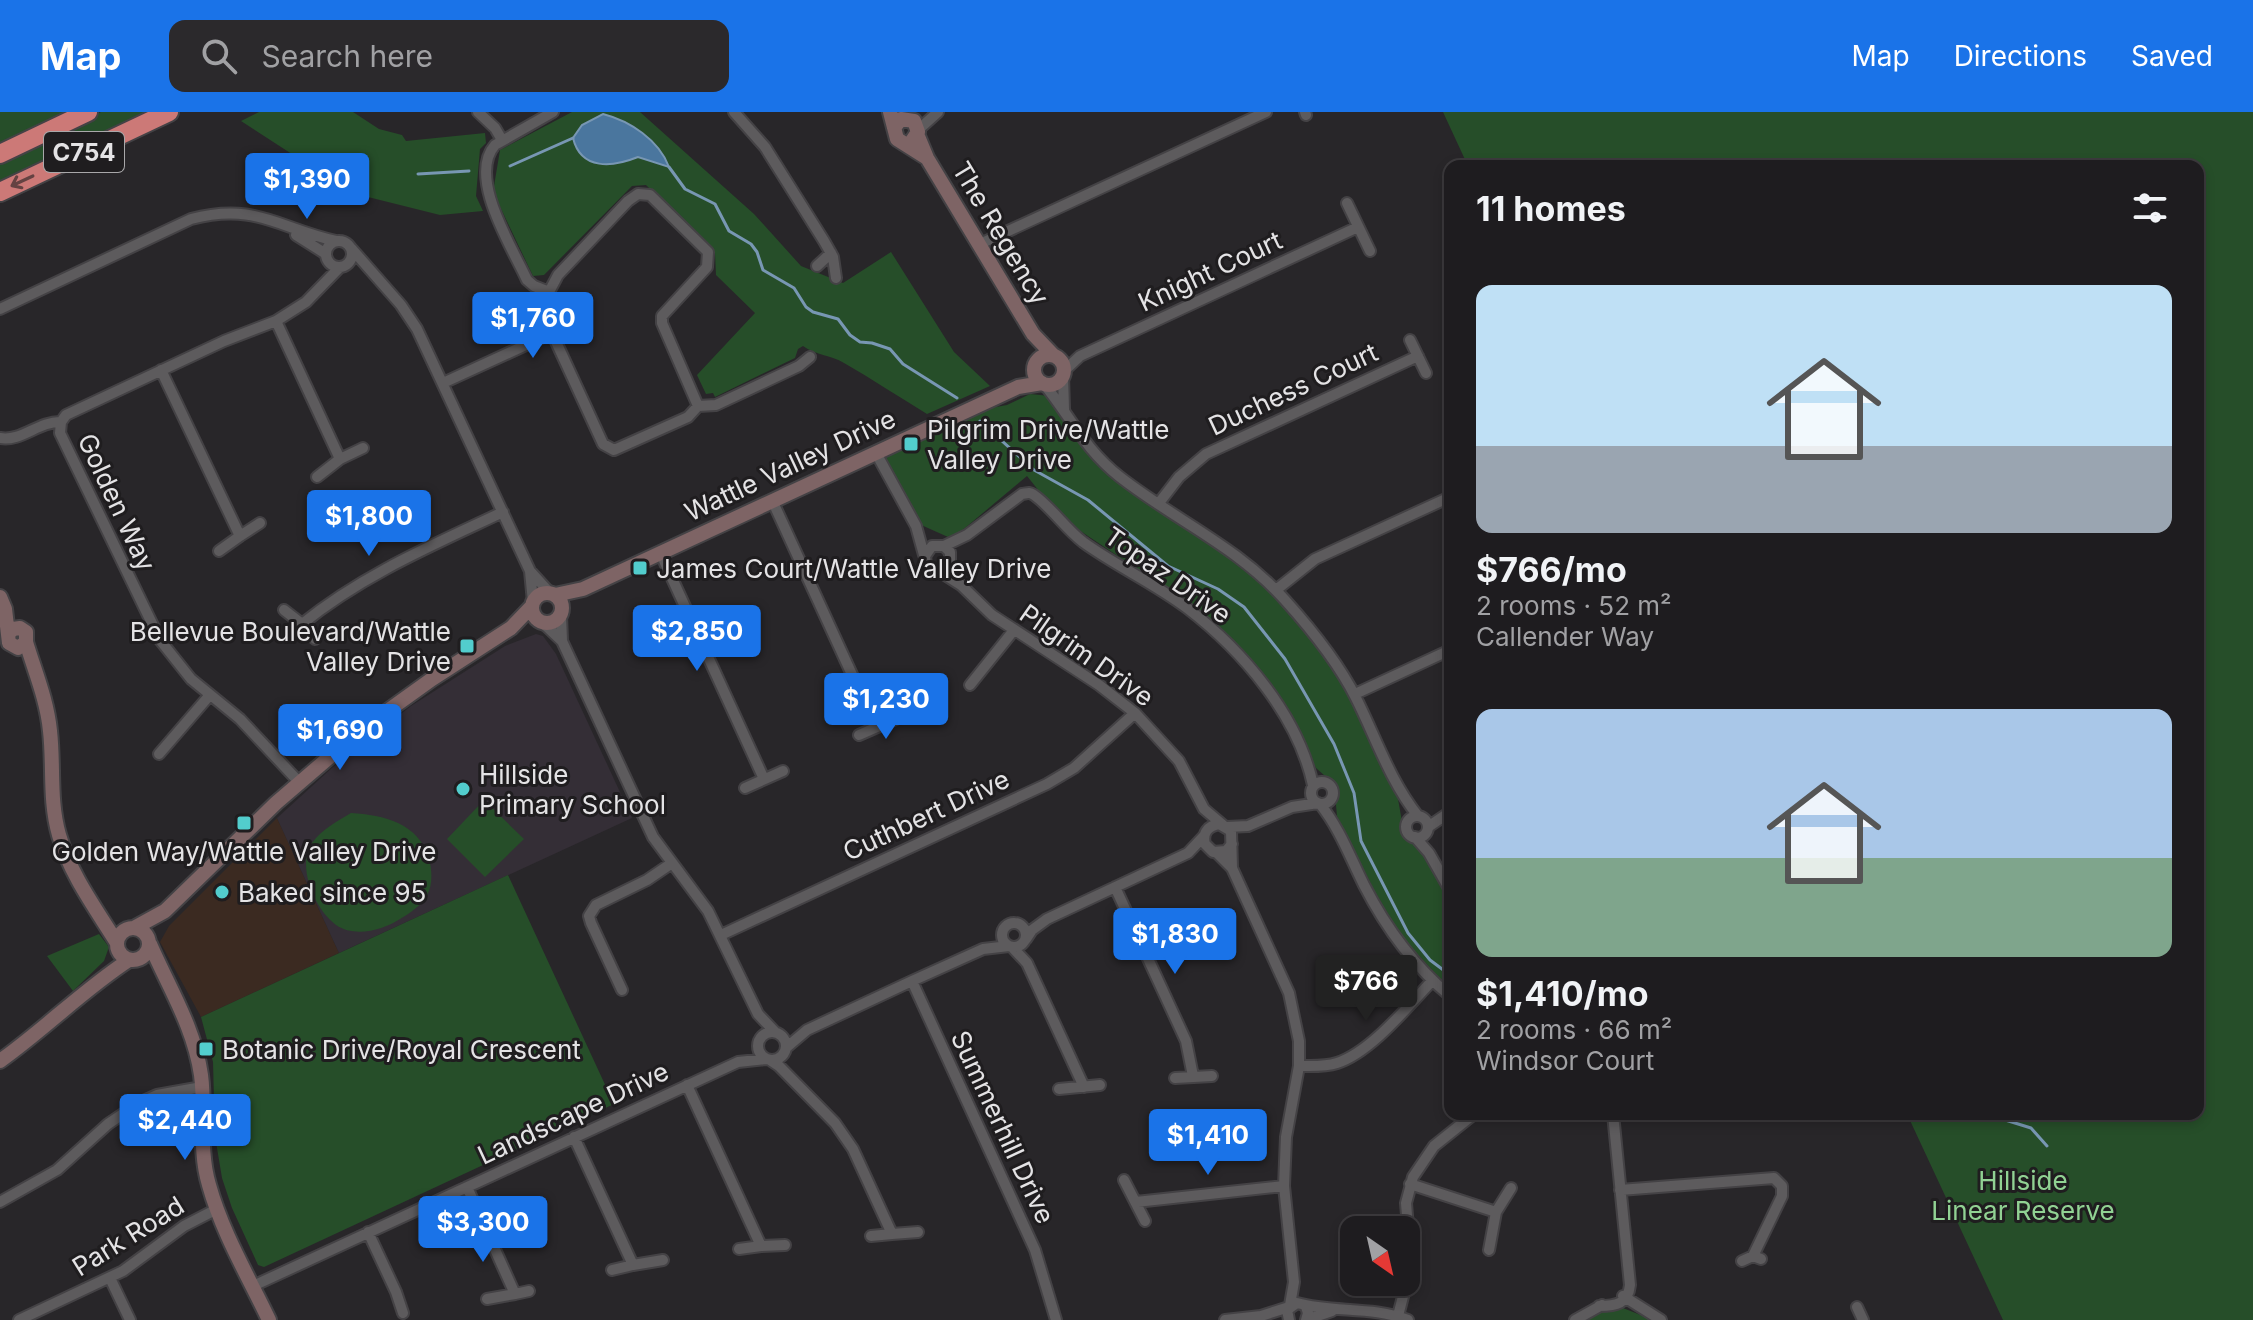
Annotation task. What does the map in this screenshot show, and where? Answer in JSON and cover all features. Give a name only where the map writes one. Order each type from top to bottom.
[{"type":"highway","name":"C754","points":[[0,154],[88,112]]},
{"type":"highway","name":"C754","points":[[0,192],[169,112]]},
{"type":"street","points":[[478,112],[495,128],[502,140]]},
{"type":"street","points":[[549,292],[527,280],[488,193],[486,172],[489,153],[502,140],[553,112]]},
{"type":"street","points":[[734,112],[765,147],[831,253],[836,278]]},
{"type":"street","name":"The Regency","points":[[890,112],[907,124],[1033,334],[1059,365]]},
{"type":"street","points":[[980,244],[1266,112]]},
{"type":"street","points":[[907,124],[936,113]]},
{"type":"street","name":"The Regency","points":[[907,124],[912,141],[903,142],[927,158]]},
{"type":"street","points":[[698,406],[662,323],[662,316],[703,273],[709,257],[701,244],[650,195],[638,194],[558,275],[549,292],[546,310],[552,333],[607,448],[617,450],[688,417],[698,406],[716,405],[799,366],[810,357]]},
{"type":"street","points":[[1347,203],[1370,251]]},
{"type":"street","points":[[0,309],[191,219],[235,212],[345,242],[351,248],[390,292],[417,329],[530,571],[533,615],[562,641],[653,837],[697,895],[721,935],[758,1014],[760,1053],[789,1076],[835,1123],[853,1149],[892,1234]]},
{"type":"street","points":[[270,220],[327,258],[367,275],[390,292]]},
{"type":"street","name":"Knight Court","points":[[1059,365],[1358,227]]},
{"type":"street","points":[[318,289],[329,246],[336,241]]},
{"type":"street","points":[[343,266],[352,256],[351,248]]},
{"type":"street","points":[[817,266],[831,253]]},
{"type":"street","name":"Golden Way","points":[[299,782],[240,719],[209,696],[180,667],[149,622],[60,433],[61,422],[66,415],[244,332],[276,321],[298,308],[343,266]]},
{"type":"street","points":[[276,321],[340,459]]},
{"type":"street","points":[[443,383],[552,333]]},
{"type":"street","name":"The Regency","points":[[1033,334],[1035,365]]},
{"type":"street","name":"Duchess Court","points":[[1410,340],[1426,373]]},
{"type":"street","name":"Duchess Court","points":[[1159,503],[1179,477],[1206,454],[1418,356]]},
{"type":"street","points":[[1059,365],[1041,357],[1035,365],[1036,376],[1097,457],[1128,483],[1225,547],[1276,590],[1331,657],[1355,694],[1403,796],[1424,823],[1429,853]]},
{"type":"street","name":"Wattle Valley Drive","points":[[1018,387],[1035,365]]},
{"type":"street","points":[[1043,383],[1053,384],[1059,365]]},
{"type":"street","points":[[1059,365],[1064,411]]},
{"type":"street","points":[[161,370],[240,536]]},
{"type":"street","name":"Wattle Valley Drive","points":[[553,594],[583,589],[1018,387],[1043,383]]},
{"type":"street","points":[[0,438],[8,439],[44,423],[61,422]]},
{"type":"street","points":[[317,477],[340,459],[363,448]]},
{"type":"street","name":"Pilgrim Drive","points":[[876,453],[916,526],[928,567],[961,585],[992,615],[1099,685],[1135,713],[1179,761],[1204,809],[1225,826]]},
{"type":"street","name":"Topaz Drive","points":[[945,553],[1018,496],[1027,493],[1034,495],[1083,541],[1187,608],[1219,635],[1266,689],[1282,713],[1316,785]]},
{"type":"street","points":[[772,500],[876,727]]},
{"type":"street","points":[[1276,590],[1315,559],[1444,500]]},
{"type":"street","points":[[302,624],[393,563],[503,512]]},
{"type":"street","points":[[219,551],[260,523]]},
{"type":"street","name":"Pilgrim Drive","points":[[916,526],[945,553],[961,585]]},
{"type":"street","points":[[925,556],[928,549],[945,553],[939,571]]},
{"type":"street","points":[[660,552],[764,779]]},
{"type":"street","points":[[530,571],[562,602],[562,641]]},
{"type":"street","name":"Wattle Valley Drive","points":[[562,614],[583,589]]},
{"type":"street","points":[[105,975],[121,934],[165,911],[299,782],[388,710],[511,628],[540,595],[553,594]]},
{"type":"street","points":[[2,603],[11,641],[33,667],[43,693],[50,729],[51,791],[56,825],[73,870],[121,955],[153,970],[166,981]]},
{"type":"street","points":[[284,610],[315,639]]},
{"type":"street","points":[[511,628],[552,623],[562,614]]},
{"type":"street","points":[[970,685],[1014,630]]},
{"type":"street","points":[[1355,694],[1444,653]]},
{"type":"street","points":[[159,754],[209,696]]},
{"type":"street","name":"Cuthbert Drive","points":[[721,935],[1047,784],[1074,768],[1135,713]]},
{"type":"street","points":[[859,735],[900,717]]},
{"type":"street","points":[[745,788],[783,771]]},
{"type":"street","points":[[1316,785],[1332,789],[1336,823]]},
{"type":"street","points":[[1316,785],[1310,795],[1336,823],[1379,913],[1411,959],[1444,991]]},
{"type":"street","points":[[1292,807],[1316,785]]},
{"type":"street","points":[[1188,853],[1226,851],[1248,826],[1292,807],[1328,802],[1332,796]]},
{"type":"street","points":[[1403,796],[1407,830],[1429,853],[1444,879]]},
{"type":"street","name":"Pilgrim Drive","points":[[1204,809],[1204,835]]},
{"type":"street","points":[[1407,823],[1412,818],[1424,823],[1444,815]]},
{"type":"street","points":[[1415,837],[1422,836],[1424,823]]},
{"type":"street","points":[[768,1059],[780,1058],[807,1030],[912,981],[983,949],[1010,946],[1025,940],[1032,930],[1047,919],[1188,853],[1214,825],[1248,826]]},
{"type":"street","points":[[1225,826],[1232,842],[1232,868]]},
{"type":"street","points":[[1204,835],[1205,844],[1232,868],[1289,993],[1299,1041],[1299,1066],[1286,1137],[1284,1186],[1294,1282],[1287,1320],[1261,1316]]},
{"type":"street","points":[[622,990],[591,923],[591,910],[672,863]]},
{"type":"street","points":[[1115,887],[1186,1041],[1193,1076]]},
{"type":"street","points":[[96,907],[132,928],[144,931],[183,1011],[193,1037],[202,1087],[202,1147],[208,1184],[269,1320]]},
{"type":"street","points":[[0,1061],[36,1036],[105,975],[147,954],[165,911]]},
{"type":"street","points":[[983,949],[1011,923],[1047,919]]},
{"type":"street","points":[[1019,924],[1024,928],[1027,963],[1084,1087]]},
{"type":"street","points":[[1002,931],[1004,941],[1027,963]]},
{"type":"street","name":"Summerhill Drive","points":[[912,981],[1035,1250],[1056,1320]]},
{"type":"street","points":[[1299,1066],[1336,1064],[1351,1057],[1365,1048],[1432,981]]},
{"type":"street","points":[[758,1014],[785,1039],[785,1064],[789,1076]]},
{"type":"street","points":[[760,1040],[767,1033],[807,1030]]},
{"type":"street","name":"Landscape Drive","points":[[738,1062],[760,1040]]},
{"type":"street","name":"Landscape Drive","points":[[253,1286],[738,1062],[768,1059]]},
{"type":"street","points":[[1175,1078],[1212,1076]]},
{"type":"street","points":[[687,1085],[761,1246]]},
{"type":"street","points":[[1059,1089],[1100,1085]]},
{"type":"street","points":[[0,1202],[57,1170],[108,1124],[139,1103],[157,1095],[202,1087]]},
{"type":"street","points":[[1225,1320],[1261,1316],[1297,1303],[1332,1311],[1369,1310],[1403,1318],[1411,1265],[1406,1214],[1410,1184],[1427,1153],[1467,1120]]},
{"type":"street","points":[[1614,1120],[1628,1272],[1625,1298]]},
{"type":"street","points":[[574,1137],[633,1265]]},
{"type":"street","points":[[1620,1190],[1774,1178],[1782,1186],[1782,1196],[1757,1257],[1742,1261]]},
{"type":"street","points":[[1124,1180],[1145,1221]]},
{"type":"street","points":[[1410,1184],[1496,1212]]},
{"type":"street","points":[[1136,1202],[1284,1186]]},
{"type":"street","points":[[467,1187],[515,1294]]},
{"type":"street","points":[[1489,1250],[1496,1212],[1511,1188]]},
{"type":"street","name":"Park Road","points":[[19,1320],[110,1278],[184,1226],[217,1209]]},
{"type":"street","points":[[368,1232],[403,1313]]},
{"type":"street","points":[[871,1236],[918,1232]]},
{"type":"street","points":[[739,1249],[785,1245]]},
{"type":"street","points":[[612,1270],[663,1260]]},
{"type":"street","points":[[110,1278],[130,1320]]},
{"type":"street","points":[[1294,1282],[1305,1306],[1306,1320],[1332,1311]]},
{"type":"street","points":[[487,1299],[529,1291]]},
{"type":"street","name":"Summerhill Drive","points":[[1047,1320],[1048,1294]]},
{"type":"street","points":[[1575,1320],[1599,1306],[1625,1298],[1661,1320]]},
{"type":"street","points":[[1857,1307],[1863,1320]]},
{"type":"shaded area","name":"Hillside Primary School","points":[[536,634],[543,636],[556,654],[632,818],[339,953],[277,818],[333,767],[411,706],[505,646]]},
{"type":"shaded area","points":[[277,818],[339,953],[201,1017],[160,942],[169,926]]},
{"type":"green space","points":[[0,112],[65,112],[0,143]]},
{"type":"green space","points":[[101,112],[157,112],[0,186],[0,160]]},
{"type":"green space","points":[[259,112],[353,112],[379,129],[402,135],[406,141],[485,133],[486,143],[480,149],[476,196],[483,211],[440,215],[352,193],[241,121]]},
{"type":"green space","points":[[572,112],[640,112],[754,214],[801,266],[843,283],[891,252],[954,352],[990,386],[927,414],[844,363],[803,346],[798,349],[795,358],[715,397],[713,393],[706,394],[697,375],[755,313],[716,275],[715,253],[646,185],[632,186],[544,275],[533,276],[493,192],[500,150]]},
{"type":"green space","name":"Hillside Linear Reserve","points":[[1443,112],[2253,112],[2253,1320],[2003,1320],[1910,1120],[2204,1120],[2204,160],[1465,160]]},
{"type":"green space","points":[[1030,394],[1050,396],[1066,426],[1093,459],[1135,494],[1254,575],[1284,604],[1331,665],[1351,698],[1398,799],[1404,833],[1423,851],[1444,888],[1444,983],[1403,939],[1375,892],[1337,816],[1334,784],[1316,768],[1283,707],[1247,658],[1170,591],[1070,524],[1027,476],[959,533],[948,537],[919,524],[887,465],[886,457],[892,448],[974,411],[1007,405]]},
{"type":"green space","points":[[484,800],[524,839],[485,877],[447,839]]},
{"type":"green space","points":[[351,813],[388,819],[409,829],[424,847],[431,868],[431,882],[425,899],[393,923],[369,931],[344,929],[328,918],[315,899],[307,875],[306,863],[312,843],[325,829]]},
{"type":"green space","points":[[508,875],[614,1104],[264,1267],[258,1265],[222,1178],[215,1136],[213,1062],[201,1017]]},
{"type":"green space","points":[[99,934],[109,947],[104,961],[73,991],[47,956]]},
{"type":"green space","points":[[1623,1308],[1653,1320],[1583,1320],[1601,1311]]},
{"type":"water","points":[[603,114],[623,121],[651,140],[669,167],[638,157],[599,164],[583,156],[573,138],[582,125]]},
{"type":"waterway","points":[[510,166],[573,138]]},
{"type":"waterway","points":[[669,167],[685,189],[715,204],[729,231],[751,244],[757,252],[763,270],[794,288],[806,307],[838,319],[860,342],[890,349],[903,364],[957,398]]},
{"type":"waterway","points":[[418,174],[469,171]]},
{"type":"waterway","points":[[980,421],[1034,470],[1088,500],[1168,566],[1218,589],[1244,607],[1285,659],[1334,744],[1354,793],[1361,841],[1408,933],[1430,960],[1444,970]]},
{"type":"waterway","points":[[2005,1120],[2031,1128],[2047,1146]]},
{"type":"place","name":"Pilgrim Drive/Wattle Valley Drive","points":[[911,444]]},
{"type":"place","name":"James Court/Wattle Valley Drive","points":[[640,568]]},
{"type":"place","name":"Bellevue Boulevard/Wattle Valley Drive","points":[[467,646]]},
{"type":"place","name":"Hillside Primary School","points":[[463,789]]},
{"type":"place","name":"Golden Way/Wattle Valley Drive","points":[[244,823]]},
{"type":"place","name":"Baked since 95","points":[[222,892]]},
{"type":"place","name":"Botanic Drive/Royal Crescent","points":[[206,1049]]}]
